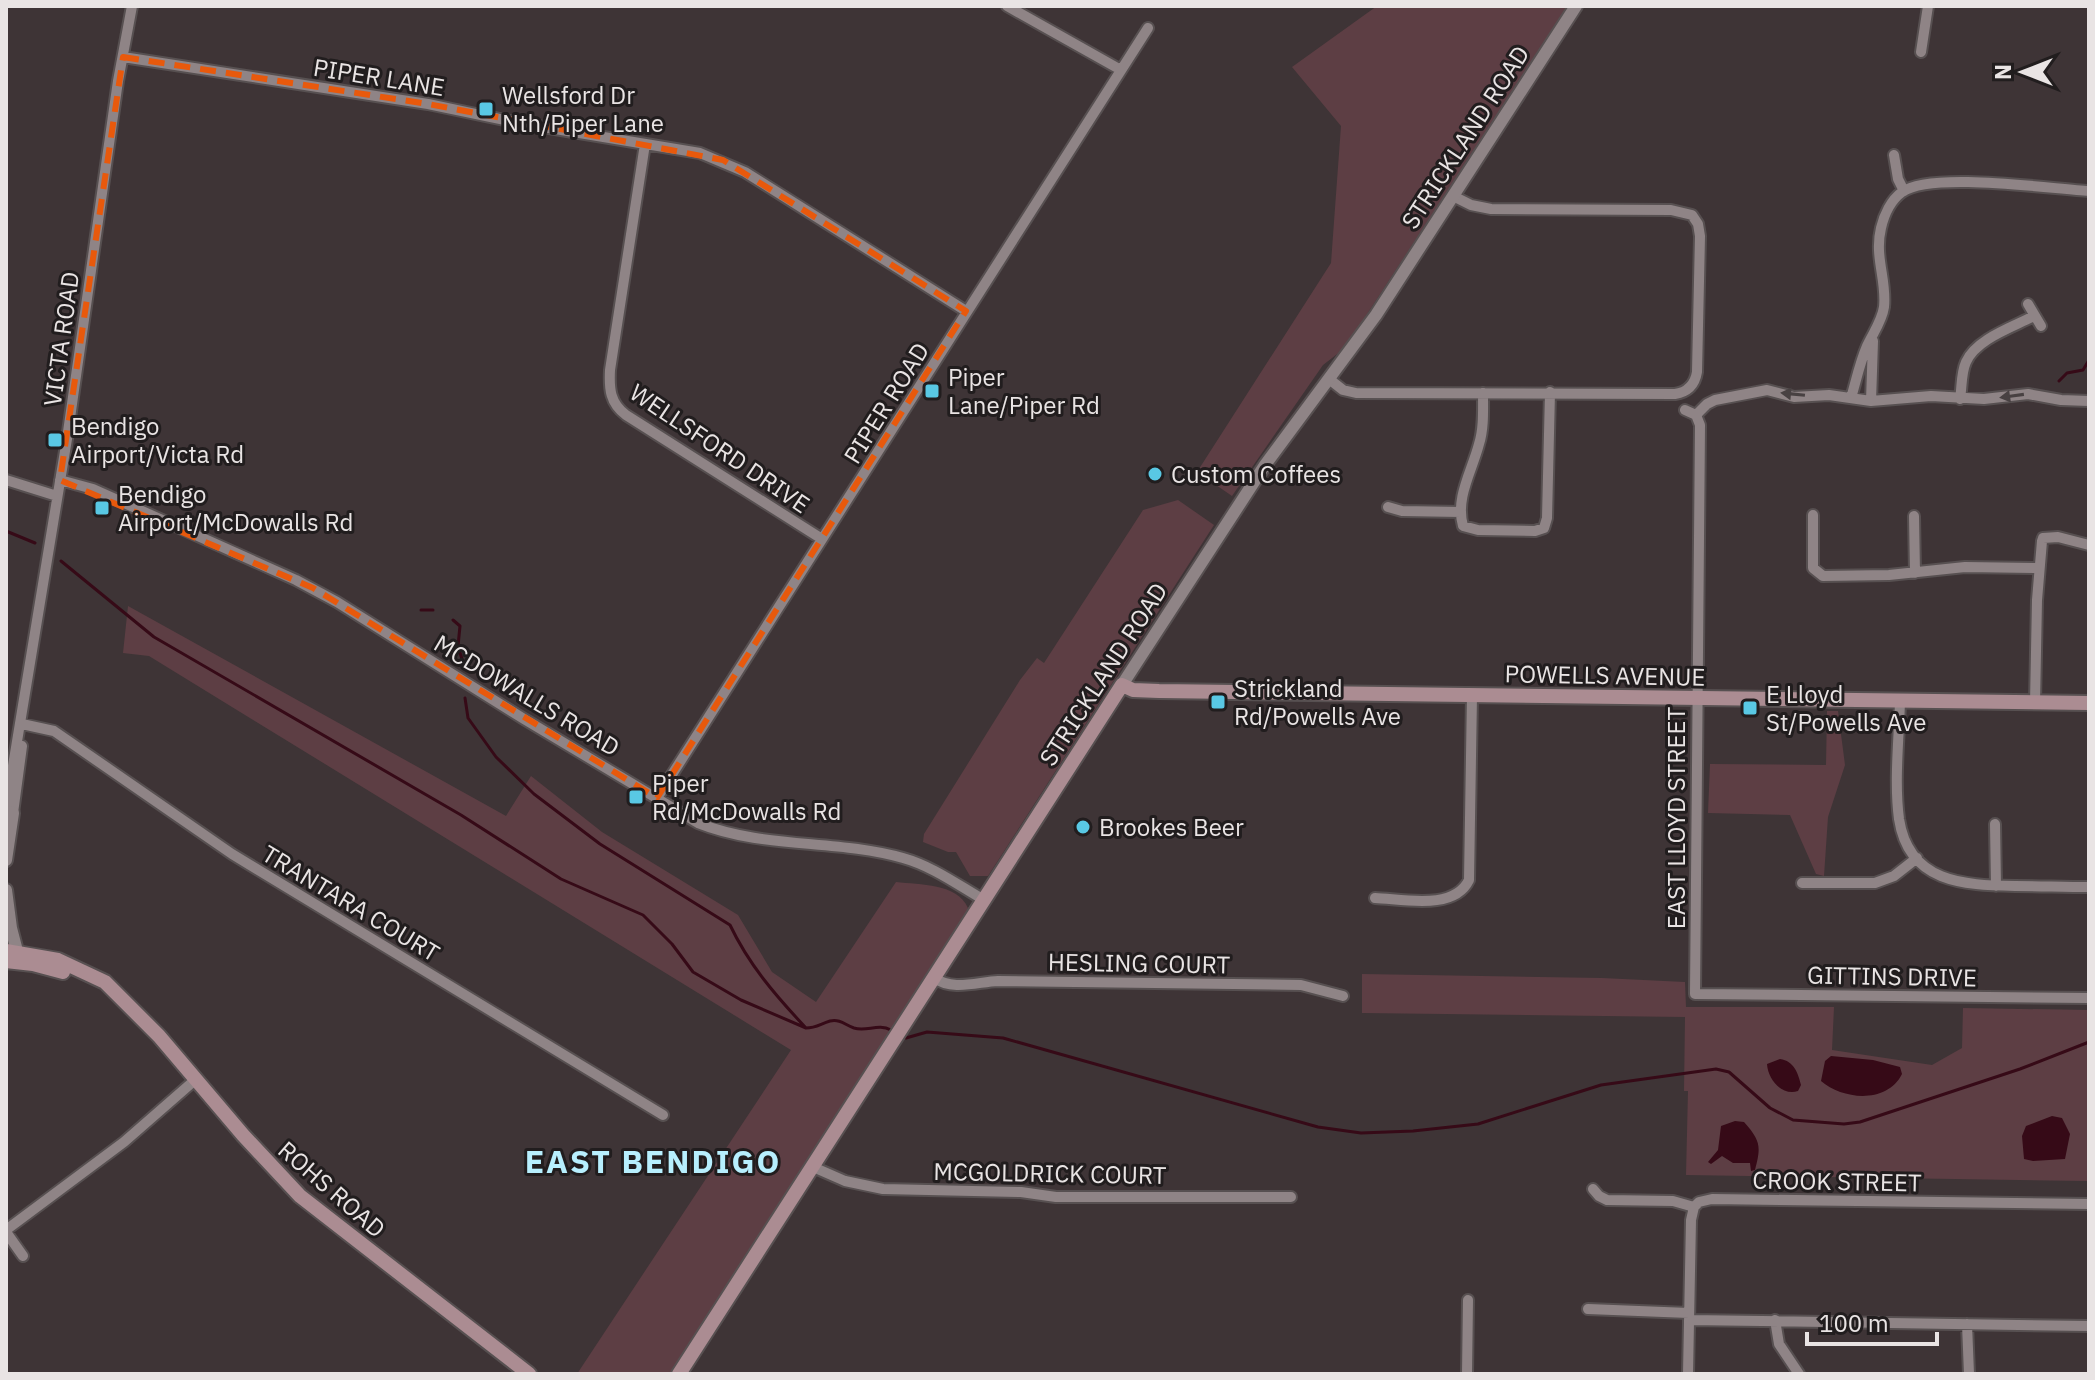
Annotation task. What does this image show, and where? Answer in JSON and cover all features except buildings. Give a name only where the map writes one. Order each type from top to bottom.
[{"type":"main road","name":"POWELLS AVENUE","points":[[1122,685],[1133,690],[1159,691],[2089,703]]},
{"type":"main road","name":"STRICKLAND ROAD","points":[[679,1374],[1122,685]]},
{"type":"main road","name":"ROHS ROAD","points":[[10,954],[58,960],[83,969],[105,982],[134,1009],[300,1196],[529,1374]]},
{"type":"street","name":"VICTA ROAD","points":[[8,811],[21,764],[22,724],[132,6]]},
{"type":"street","points":[[1007,6],[1121,70]]},
{"type":"street","name":"STRICKLAND ROAD","points":[[1122,685],[1265,465],[1369,325],[1576,6]]},
{"type":"street","points":[[1921,52],[1928,6]]},
{"type":"street","name":"PIPER ROAD","points":[[657,798],[1148,28]]},
{"type":"street","name":"PIPER LANE","points":[[123,57],[428,104],[519,123],[700,153],[734,166],[966,311]]},
{"type":"street","name":"WELLSFORD DRIVE","points":[[645,144],[610,370],[610,394],[614,403],[626,415],[822,539]]},
{"type":"street","points":[[1894,155],[1898,179],[1904,191]]},
{"type":"street","points":[[1851,398],[1884,307],[1878,257],[1880,233],[1888,211],[1904,191],[1928,184],[2004,183],[2089,191]]},
{"type":"street","points":[[1329,379],[1343,390],[1356,393],[1675,394],[1692,386],[1697,372],[1700,236],[1696,219],[1683,211],[1491,209],[1471,205],[1453,196]]},
{"type":"street","points":[[2028,304],[2041,326]]},
{"type":"street","points":[[1960,399],[1964,368],[1970,354],[1982,343],[2034,316]]},
{"type":"street","points":[[1871,401],[1873,335]]},
{"type":"street","points":[[1685,410],[1696,415],[1715,400],[1756,391],[1794,397],[1829,395],[1871,401],[1923,396],[1984,399],[2028,394],[2089,401]]},
{"type":"street","points":[[1483,393],[1482,433],[1466,482],[1461,512],[1463,526],[1471,530],[1535,531],[1544,528],[1547,518],[1550,392]]},
{"type":"street","name":"EAST LLOYD STREET","points":[[1695,994],[1700,425],[1696,415]]},
{"type":"street","points":[[6,480],[57,496]]},
{"type":"street","name":"MCDOWALLS ROAD","points":[[60,480],[93,489],[313,588],[688,818],[721,832],[903,858],[936,872],[984,900]]},
{"type":"street","points":[[1388,507],[1402,511],[1461,512]]},
{"type":"street","points":[[1813,515],[1812,563],[1819,575],[1915,573],[1965,567],[2039,568]]},
{"type":"street","points":[[1914,516],[1915,573]]},
{"type":"street","points":[[2035,703],[2039,568],[2043,538],[2058,537],[2089,545]]},
{"type":"street","points":[[1375,898],[1445,899],[1466,886],[1470,867],[1472,695]]},
{"type":"street","points":[[1900,701],[1899,817],[1904,836],[1917,858],[1946,879],[1969,885],[2089,887]]},
{"type":"street","name":"TRANTARA COURT","points":[[22,724],[54,731],[232,854],[663,1115]]},
{"type":"street","points":[[6,860],[8,811]]},
{"type":"street","points":[[1995,824],[1996,886]]},
{"type":"street","points":[[1802,883],[1882,881],[1917,858]]},
{"type":"street","points":[[6,890],[11,928],[10,954]]},
{"type":"street","name":"HESLING COURT","points":[[934,978],[941,983],[958,985],[998,981],[1301,985],[1343,996]]},
{"type":"street","name":"GITTINS DRIVE","points":[[1695,994],[2089,998]]},
{"type":"street","points":[[23,1256],[6,1231],[124,1142],[195,1080]]},
{"type":"street","name":"MCGOLDRICK COURT","points":[[813,1167],[845,1181],[883,1189],[1021,1192],[1056,1197],[1291,1197]]},
{"type":"street","name":"CROOK STREET","points":[[1593,1189],[1607,1200],[1678,1202],[1694,1207],[1699,1202],[1712,1199],[2089,1204]]},
{"type":"street","points":[[1688,1374],[1691,1220],[1694,1207]]},
{"type":"street","points":[[1467,1374],[1468,1300]]},
{"type":"street","points":[[1588,1309],[1775,1320],[2089,1326]]},
{"type":"street","points":[[1775,1320],[1779,1344],[1799,1374]]},
{"type":"street","points":[[1967,1324],[1969,1374]]},
{"type":"highlighted area","points":[[123,57],[428,104],[723,160],[966,311],[657,798],[313,588],[60,480]]},
{"type":"shaded area","points":[[1377,6],[1568,6],[1345,348],[1323,365],[1232,496],[1197,472],[1331,263],[1341,126],[1292,67]]},
{"type":"shaded area","points":[[1178,500],[1214,525],[988,876],[970,876],[956,852],[923,842],[924,834],[1020,680],[1037,658],[1044,663],[1143,510]]},
{"type":"shaded area","points":[[128,606],[506,816],[531,776],[602,832],[738,915],[772,972],[816,1002],[896,882],[937,887],[963,900],[968,908],[954,938],[672,1374],[577,1374],[791,1050],[149,656],[123,653]]},
{"type":"shaded area","points":[[1827,711],[1838,711],[1845,765],[1828,817],[1824,876],[1816,874],[1790,815],[1708,813],[1710,764],[1826,765]]},
{"type":"shaded area","points":[[1362,974],[1685,982],[1686,1007],[1834,1007],[1832,1050],[1932,1065],[1962,1048],[1963,1008],[2089,1010],[2089,1181],[1686,1175],[1688,1091],[1684,1091],[1685,1017],[1362,1013]]},
{"type":"shaded area","points":[[1831,1056],[1873,1060],[1900,1067],[1902,1074],[1886,1090],[1864,1096],[1852,1095],[1821,1081],[1825,1061]]},
{"type":"shaded area","points":[[1780,1059],[1795,1068],[1801,1085],[1798,1091],[1781,1089],[1770,1076],[1767,1064]]},
{"type":"shaded area","points":[[2052,1116],[2062,1118],[2070,1134],[2065,1159],[2024,1159],[2022,1136],[2026,1126]]},
{"type":"shaded area","points":[[1735,1121],[1744,1122],[1757,1139],[1759,1150],[1755,1170],[1751,1171],[1750,1163],[1733,1163],[1722,1156],[1711,1164],[1708,1162],[1718,1150],[1721,1126]]},
{"type":"waterway","points":[[2059,381],[2067,373],[2083,370],[2089,360]]},
{"type":"waterway","points":[[6,531],[35,543]]},
{"type":"waterway","points":[[61,561],[154,637],[461,815],[561,879],[643,915],[672,944],[693,972],[741,1000],[806,1028]]},
{"type":"waterway","points":[[421,610],[433,610]]},
{"type":"waterway","points":[[453,620],[460,626],[458,646],[465,669]]},
{"type":"waterway","points":[[465,698],[468,718],[496,757],[534,794],[600,844],[730,925],[764,980],[806,1028],[834,1021],[859,1029],[882,1027],[891,1030]]},
{"type":"waterway","points":[[906,1038],[927,1032],[1003,1038],[1318,1127],[1361,1133],[1478,1124],[1601,1085],[1716,1069],[1729,1072],[1770,1108],[1793,1120],[1844,1124],[1860,1122],[2020,1069],[2089,1042]]},
{"type":"place","name":"Wellsford Dr Nth/Piper Lane","points":[[486,109]]},
{"type":"place","name":"Piper Lane/Piper Rd","points":[[932,391]]},
{"type":"place","name":"Bendigo Airport/Victa Rd","points":[[55,440]]},
{"type":"place","name":"Custom Coffees","points":[[1155,474]]},
{"type":"place","name":"Bendigo Airport/McDowalls Rd","points":[[102,508]]},
{"type":"place","name":"Strickland Rd/Powells Ave","points":[[1218,702]]},
{"type":"place","name":"E Lloyd St/Powells Ave","points":[[1750,708]]},
{"type":"place","name":"Piper Rd/McDowalls Rd","points":[[636,797]]},
{"type":"place","name":"Brookes Beer","points":[[1083,827]]},
{"type":"district","name":"EAST BENDIGO","points":[[653,1161]]}]
